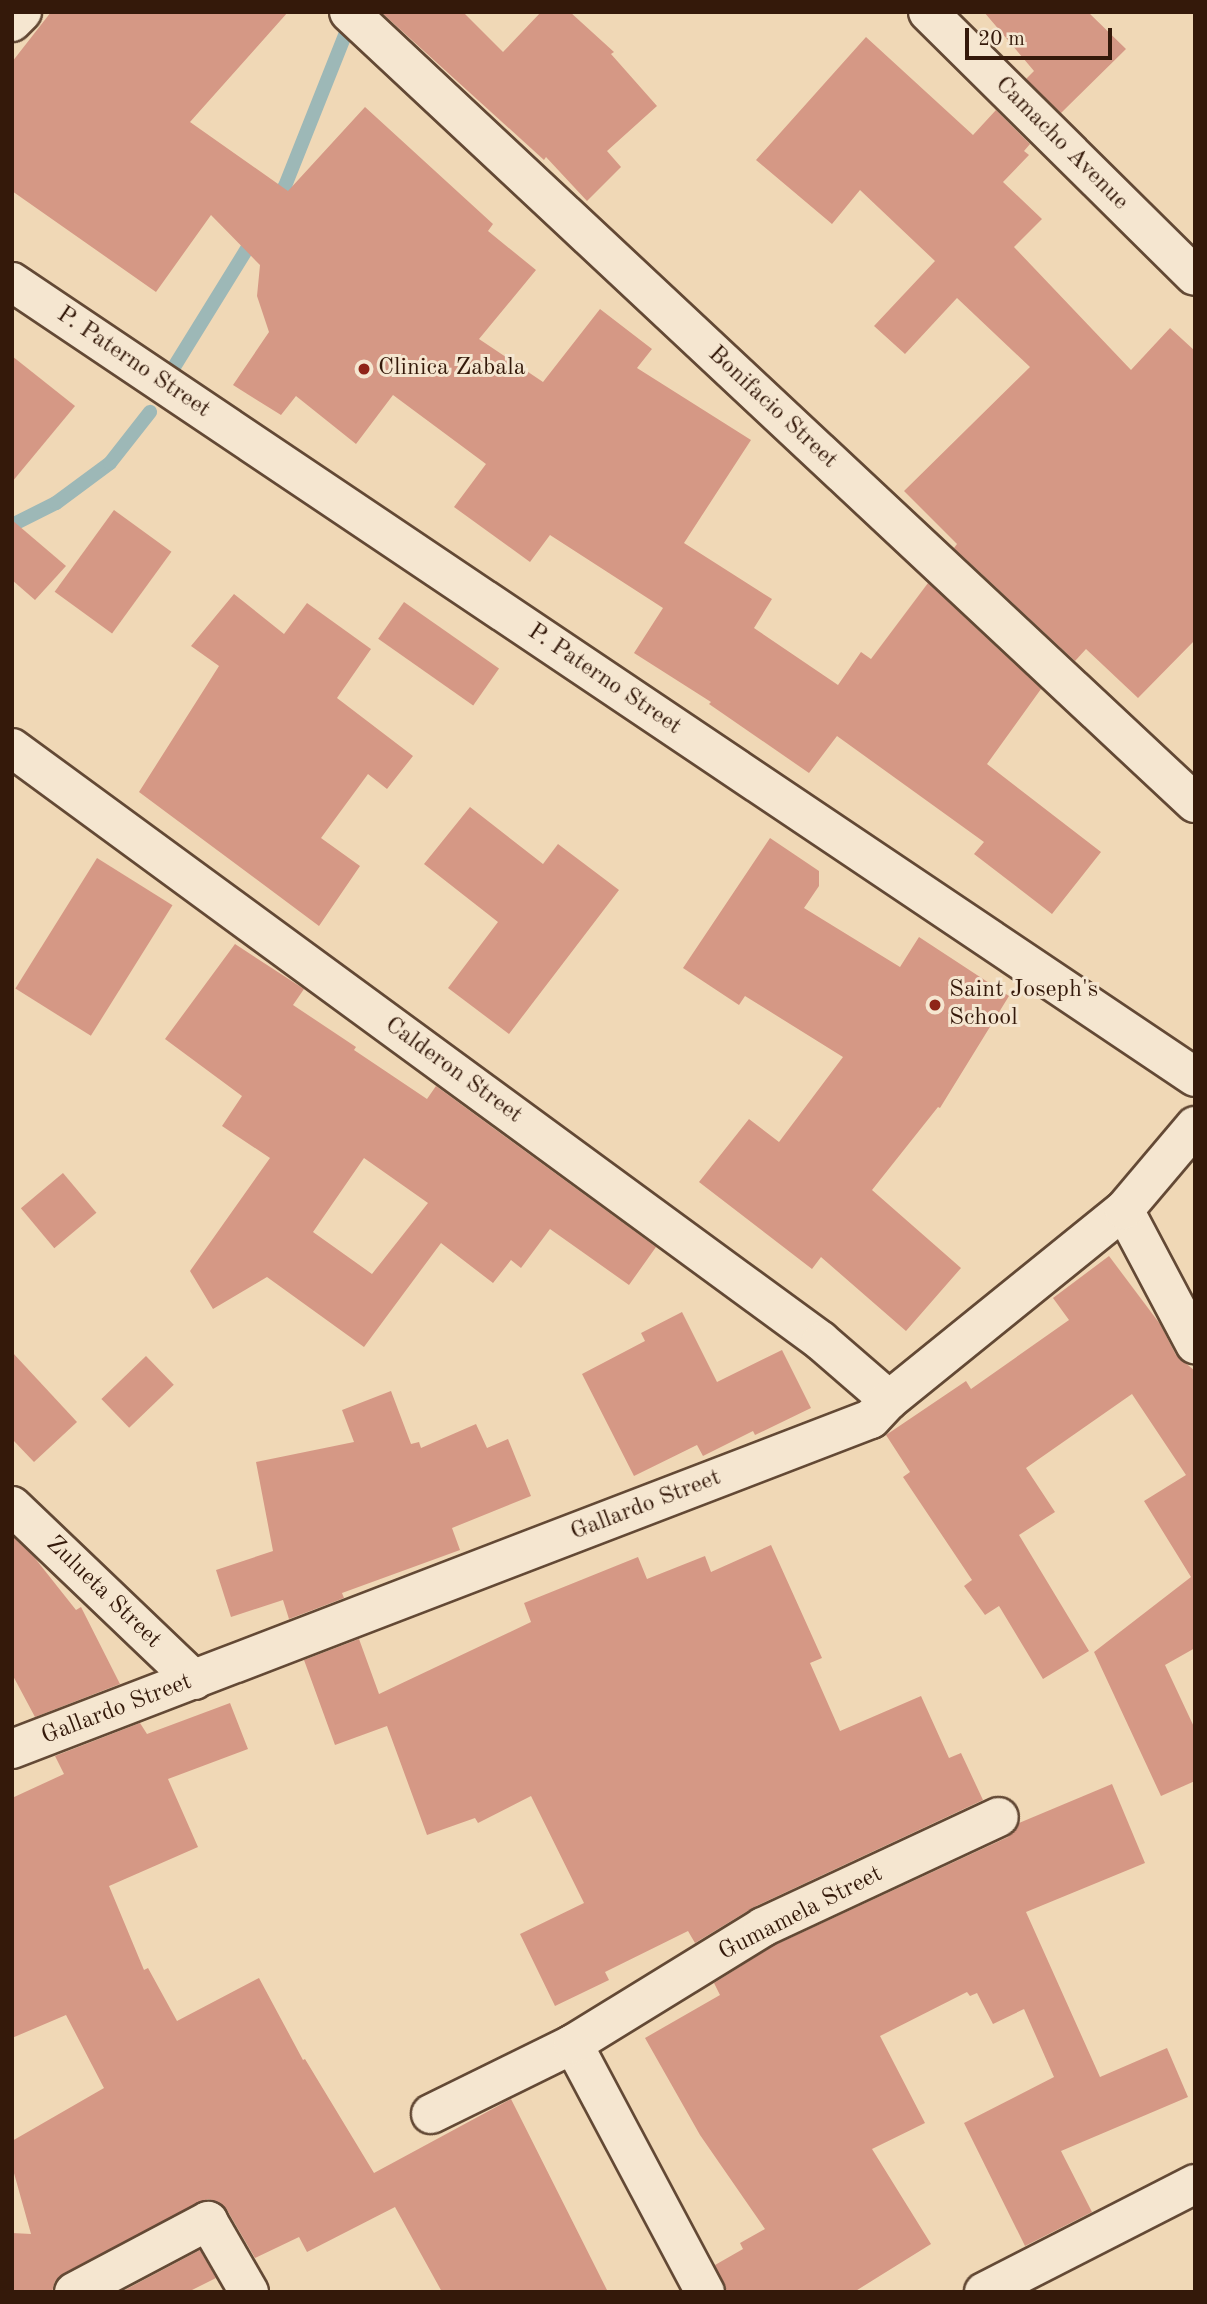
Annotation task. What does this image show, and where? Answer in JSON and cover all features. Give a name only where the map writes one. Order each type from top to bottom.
[{"type":"street","points":[[12,22],[22,12]]},
{"type":"street","name":"Bonifacio Street","points":[[349,12],[1195,803]]},
{"type":"street","name":"Camacho Avenue","points":[[928,12],[1195,276]]},
{"type":"street","name":"P. Paterno Street","points":[[12,282],[1195,1077]]},
{"type":"street","name":"Calderon Street","points":[[12,748],[821,1341],[889,1400]]},
{"type":"street","name":"Gallardo Street","points":[[12,1749],[871,1419],[889,1400],[1124,1210],[1195,1126]]},
{"type":"street","points":[[1124,1210],[1195,1343]]},
{"type":"street","name":"Zulueta Street","points":[[12,1506],[194,1681]]},
{"type":"street","name":"Gumamela Street","points":[[431,2115],[573,2044],[763,1927],[999,1817]]},
{"type":"street","points":[[573,2044],[705,2292]]},
{"type":"street","points":[[984,2292],[1195,2184]]},
{"type":"street","points":[[74,2292],[208,2221],[249,2292]]},
{"type":"building","points":[[51,12],[288,12],[190,122],[288,191],[365,107],[493,224],[488,231],[536,270],[479,339],[543,382],[600,309],[652,349],[637,368],[751,440],[684,543],[772,599],[754,628],[838,685],[861,652],[871,659],[928,583],[1041,689],[987,764],[1101,852],[1052,914],[974,854],[984,842],[837,736],[809,773],[709,704],[711,702],[634,653],[663,608],[550,535],[530,562],[454,507],[486,464],[393,395],[356,444],[296,396],[281,415],[233,385],[269,332],[257,296],[260,265],[211,215],[156,292],[12,191],[12,62]]},
{"type":"building","points":[[381,12],[463,12],[503,52],[541,12],[570,12],[614,52],[611,54],[657,106],[607,151],[621,167],[587,201],[546,157],[544,160]]},
{"type":"building","points":[[984,12],[1088,12],[1126,49],[1061,113],[1026,79],[1034,71]]},
{"type":"building","points":[[866,37],[973,135],[996,110],[1030,144],[1024,151],[1029,155],[1003,182],[1042,219],[1014,247],[1131,370],[1170,328],[1195,351],[1195,640],[1138,698],[1086,649],[1075,661],[954,548],[957,544],[904,491],[1030,367],[957,298],[905,354],[874,326],[935,261],[860,190],[832,224],[756,160]]},
{"type":"building","points":[[12,356],[75,406],[12,482]]},
{"type":"building","points":[[114,510],[171,552],[112,633],[55,592]]},
{"type":"building","points":[[12,520],[66,566],[35,600],[12,580]]},
{"type":"building","points":[[234,594],[284,634],[307,603],[371,649],[337,698],[413,756],[387,789],[368,774],[321,838],[360,866],[319,926],[139,792],[219,666],[191,646]]},
{"type":"building","points":[[404,602],[499,669],[473,705],[378,639]]},
{"type":"building","points":[[470,807],[543,864],[558,844],[619,890],[509,1034],[448,988],[498,922],[424,864]]},
{"type":"building","points":[[770,838],[819,871],[819,886],[804,908],[900,967],[919,937],[1009,996],[940,1108],[938,1107],[872,1190],[961,1268],[906,1331],[821,1257],[812,1269],[699,1182],[749,1119],[779,1142],[843,1057],[745,996],[739,1005],[683,968]]},
{"type":"building","points":[[97,858],[172,905],[91,1036],[15,989]]},
{"type":"building","points":[[235,944],[304,989],[293,1005],[356,1047],[354,1050],[427,1099],[436,1086],[656,1247],[629,1285],[550,1229],[521,1268],[511,1260],[493,1283],[441,1243],[364,1347],[267,1277],[213,1309],[190,1271],[270,1158],[222,1126],[242,1096],[165,1039]],"holes":[[[364,1158],[428,1203],[372,1274],[313,1232]]]},
{"type":"building","points":[[63,1173],[96,1213],[54,1248],[21,1208]]},
{"type":"building","points":[[1109,1256],[1160,1324],[1176,1355],[1195,1371],[1195,1648],[1165,1665],[1195,1729],[1195,1781],[1161,1796],[1094,1652],[1191,1577],[1144,1501],[1186,1475],[1132,1394],[1026,1468],[1055,1512],[1019,1535],[1089,1651],[1043,1679],[999,1606],[985,1615],[964,1586],[972,1580],[903,1477],[910,1472],[886,1435],[966,1381],[971,1389],[1069,1320],[1053,1298]]},
{"type":"building","points":[[682,1312],[717,1382],[782,1350],[811,1408],[755,1435],[753,1431],[703,1456],[697,1445],[634,1476],[582,1374],[645,1341],[641,1333]]},
{"type":"building","points":[[12,1352],[77,1422],[34,1462],[12,1439]]},
{"type":"building","points":[[146,1356],[174,1385],[129,1428],[101,1399]]},
{"type":"building","points":[[391,1391],[411,1444],[419,1442],[421,1448],[476,1424],[487,1448],[508,1439],[531,1496],[452,1528],[460,1550],[342,1593],[344,1598],[289,1619],[283,1600],[231,1617],[216,1570],[273,1551],[256,1462],[354,1442],[342,1410]]},
{"type":"building","points":[[12,1536],[34,1557],[76,1610],[81,1607],[120,1684],[35,1717],[12,1674]]},
{"type":"building","points":[[771,1545],[822,1658],[810,1663],[840,1731],[921,1696],[949,1758],[961,1753],[983,1800],[754,1907],[695,1943],[688,1931],[605,1972],[609,1980],[555,2006],[520,1934],[584,1903],[531,1796],[478,1823],[475,1818],[427,1835],[387,1726],[335,1745],[304,1660],[359,1639],[379,1694],[531,1622],[524,1603],[638,1557],[647,1579],[705,1556],[711,1572]]},
{"type":"building","points":[[230,1703],[248,1749],[168,1779],[198,1847],[109,1886],[144,1970],[148,1968],[177,2021],[259,1978],[303,2060],[305,2059],[374,2173],[511,2099],[608,2292],[442,2292],[395,2207],[307,2252],[299,2237],[255,2258],[227,2210],[219,2202],[208,2199],[64,2273],[55,2281],[52,2292],[12,2292],[12,2233],[31,2234],[12,2166],[12,2141],[104,2088],[66,2015],[12,2038],[12,1798],[64,1774],[55,1756],[140,1723],[147,1734]]},
{"type":"building","points":[[1112,1784],[1145,1863],[1026,1912],[1100,2077],[1167,2048],[1188,2097],[1061,2151],[1092,2212],[1025,2246],[964,2123],[1054,2077],[1024,2009],[993,2024],[977,1993],[970,1996],[967,1992],[880,2036],[925,2123],[872,2149],[931,2244],[854,2292],[727,2292],[715,2265],[743,2249],[740,2243],[765,2229],[700,2135],[645,2038],[720,1995],[714,1983],[773,1946],[1008,1837],[1019,1823]]},
{"type":"building","points":[[200,2250],[216,2278],[188,2292],[121,2292]]},
{"type":"waterway","points":[[274,205],[285,186],[347,30]]},
{"type":"waterway","points":[[174,367],[256,234]]},
{"type":"waterway","points":[[12,525],[56,503],[110,463],[150,412]]},
{"type":"place","name":"Clinica Zabala","points":[[364,369]]},
{"type":"place","name":"Saint Joseph's School","points":[[935,1005]]}]
